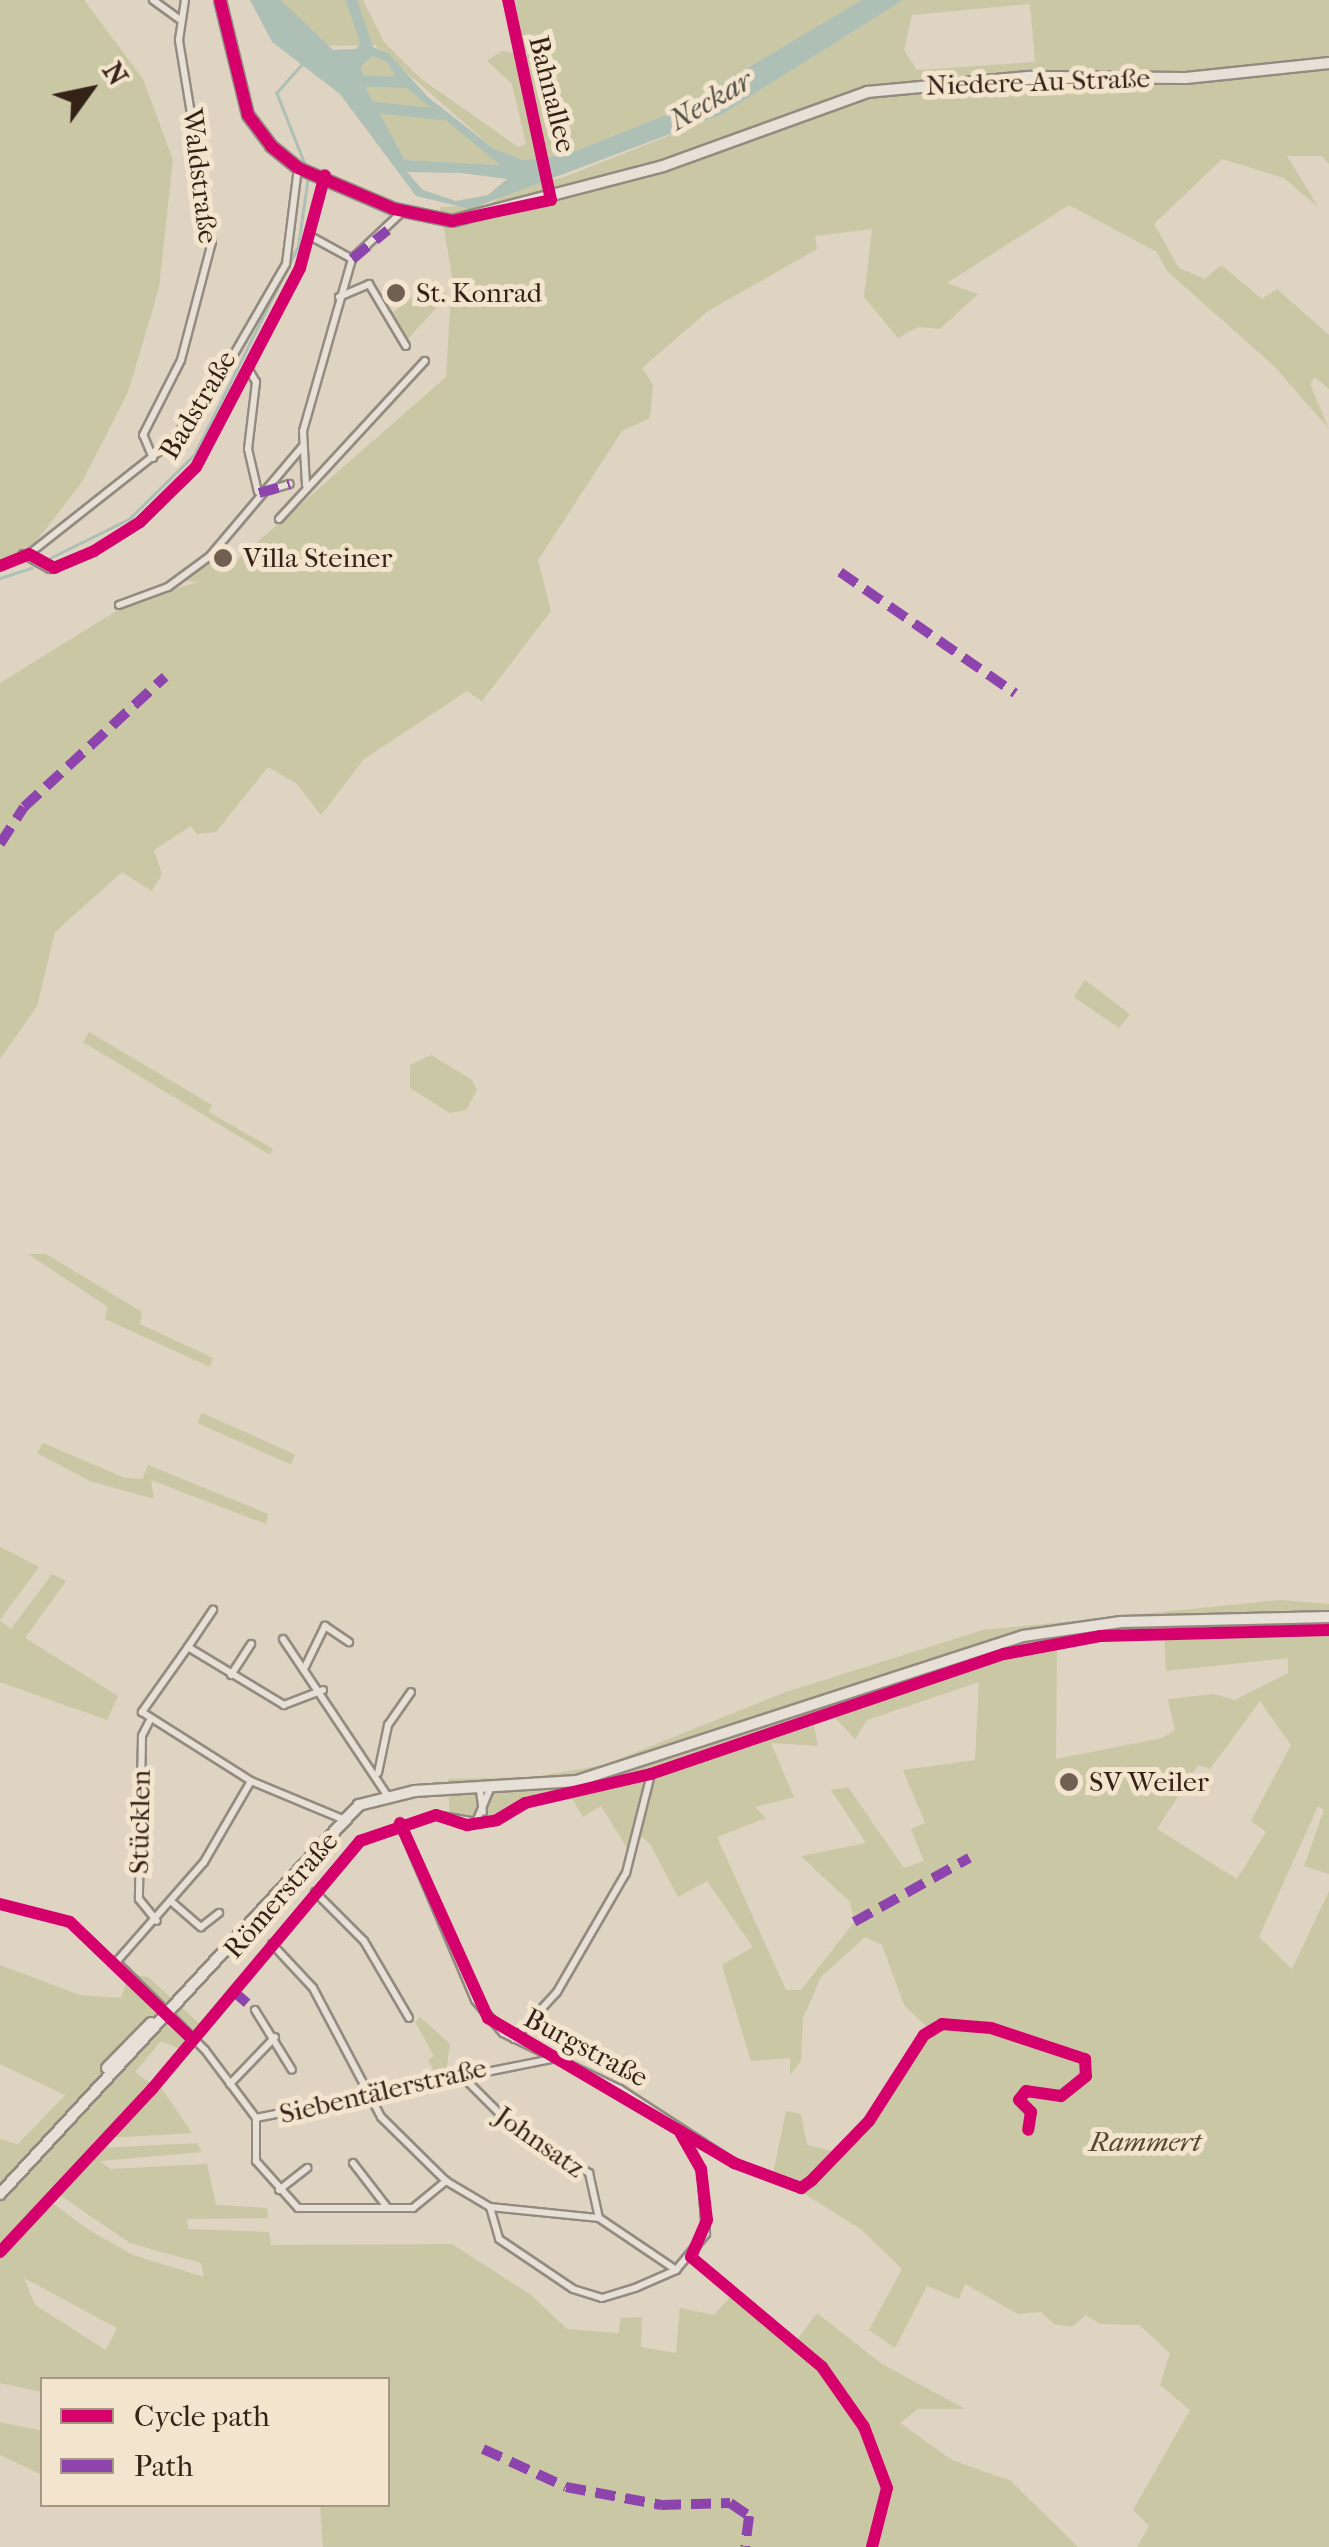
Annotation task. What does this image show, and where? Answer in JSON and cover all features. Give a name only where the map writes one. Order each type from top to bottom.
[{"type":"main road","points":[[220,0],[248,115],[301,168]]},
{"type":"main road","name":"Niedere-Au-Straße","points":[[301,168],[402,212],[452,221],[550,194],[867,92],[1019,77],[1186,78],[1329,63]]},
{"type":"main road","points":[[0,2194],[340,1818],[387,1795],[484,1791],[606,1774],[894,1672],[1023,1636],[1121,1622],[1329,1617]]},
{"type":"street","points":[[153,0],[178,18],[186,0]]},
{"type":"street","name":"Bahnallee","points":[[508,0],[550,194]]},
{"type":"street","name":"Waldstraße","points":[[153,458],[143,435],[181,360],[212,242],[178,18]]},
{"type":"street","points":[[153,458],[215,386],[286,264],[301,168]]},
{"type":"street","name":"Badstraße","points":[[153,458],[26,554],[54,568],[110,542],[156,508],[196,467],[249,370],[312,237],[322,174]]},
{"type":"street","points":[[306,485],[303,446],[352,259],[402,212]]},
{"type":"street","points":[[312,237],[352,259]]},
{"type":"street","points":[[339,297],[369,284],[406,346]]},
{"type":"street","points":[[279,519],[306,485],[425,361]]},
{"type":"street","points":[[249,370],[256,382],[248,448],[259,494]]},
{"type":"street","points":[[119,605],[186,577],[303,446]]},
{"type":"street","points":[[259,494],[290,484]]},
{"type":"street","points":[[213,1610],[142,1712],[250,1781],[340,1818]]},
{"type":"street","points":[[305,1667],[325,1626],[350,1642]]},
{"type":"street","points":[[283,1639],[323,1690],[378,1773],[387,1795]]},
{"type":"street","points":[[231,1676],[251,1644]]},
{"type":"street","points":[[188,1647],[284,1706],[323,1690]]},
{"type":"street","points":[[378,1773],[388,1724],[411,1692]]},
{"type":"street","name":"Stücklen","points":[[151,1718],[142,1736],[138,1900],[157,1921]]},
{"type":"street","points":[[514,2039],[558,1992],[626,1873],[651,1774]]},
{"type":"street","points":[[157,1921],[173,1903],[250,1781]]},
{"type":"street","name":"Römerstraße","points":[[193,2040],[360,1841],[400,1823],[436,1814],[468,1824],[483,1814],[484,1791]]},
{"type":"street","name":"Burgstraße","points":[[400,1823],[475,2000],[514,2039],[620,2089],[681,2134],[801,2188]]},
{"type":"street","points":[[315,1892],[364,1940],[409,2018]]},
{"type":"street","points":[[173,1903],[201,1926],[219,1912]]},
{"type":"street","name":"Siebentälerstraße","points":[[157,1921],[116,1962],[160,2014],[193,2040],[256,2118],[552,2059]]},
{"type":"street","points":[[272,1944],[313,1988],[370,2098],[446,2181],[490,2207],[599,2218],[676,2270]]},
{"type":"street","name":"Siebentälerstraße","points":[[255,2010],[292,2070]]},
{"type":"street","points":[[230,2084],[275,2038]]},
{"type":"street","name":"Johnsatz","points":[[461,2075],[511,2124],[589,2173],[599,2218]]},
{"type":"street","points":[[256,2118],[256,2161],[279,2190],[309,2211],[424,2206],[446,2181]]},
{"type":"street","points":[[490,2207],[499,2239],[586,2295],[602,2298],[676,2270],[701,2246],[707,2220],[701,2169],[681,2134]]},
{"type":"street","points":[[353,2163],[388,2208]]},
{"type":"street","points":[[279,2190],[307,2168]]},
{"type":"green space","points":[[0,0],[84,0],[143,79],[173,160],[159,288],[128,392],[82,482],[38,539],[0,572]]},
{"type":"green space","points":[[281,0],[363,0],[384,42],[420,78],[518,147],[526,144],[512,84],[487,61],[502,51],[529,55],[520,46],[516,0],[862,0],[671,113],[565,155],[523,160],[493,148],[375,45],[322,46]]},
{"type":"green space","points":[[903,0],[1329,0],[1329,164],[1322,156],[1287,156],[1318,207],[1284,178],[1222,159],[1154,224],[1179,268],[1205,279],[1221,265],[1262,299],[1277,289],[1329,335],[1329,389],[1315,377],[1310,384],[1329,429],[1274,366],[1167,271],[1157,252],[1069,205],[947,283],[978,294],[940,329],[918,327],[898,338],[864,297],[872,229],[815,236],[817,249],[708,311],[642,368],[653,385],[650,418],[622,431],[538,560],[551,611],[482,701],[467,691],[364,759],[321,815],[297,784],[268,767],[216,832],[197,834],[191,826],[154,850],[162,874],[152,891],[122,872],[55,932],[37,1006],[0,1059],[0,683],[134,600],[199,582],[183,581],[213,559],[229,567],[446,377],[452,275],[440,207],[488,205],[521,185],[562,178],[721,115]],"holes":[[[1030,4],[1035,62],[917,70],[904,50],[912,15]]]},
{"type":"green space","points":[[372,56],[387,62],[398,81],[501,165],[405,160],[366,88],[361,67]]},
{"type":"green space","points":[[432,281],[448,295],[406,341],[391,314]]},
{"type":"green space","points":[[1085,980],[1130,1014],[1119,1028],[1074,997]]},
{"type":"green space","points":[[89,1032],[212,1105],[209,1112],[273,1149],[270,1155],[83,1042]]},
{"type":"green space","points":[[431,1055],[472,1080],[477,1090],[466,1110],[450,1113],[410,1088],[410,1065]]},
{"type":"green space","points":[[28,1254],[46,1254],[142,1312],[140,1324],[213,1358],[210,1367],[105,1319],[108,1307]]},
{"type":"green space","points":[[202,1413],[295,1454],[291,1465],[198,1423]]},
{"type":"green space","points":[[43,1443],[125,1478],[142,1479],[148,1465],[268,1514],[266,1524],[151,1480],[154,1499],[90,1481],[37,1453]]},
{"type":"green space","points":[[0,1547],[39,1567],[0,1620]]},
{"type":"green space","points":[[52,1574],[66,1581],[25,1638],[118,1696],[107,1720],[0,1682],[0,1621],[11,1629]]},
{"type":"green space","name":"Rammert","points":[[1280,1600],[1329,1604],[1329,1874],[1304,1866],[1324,1810],[1318,1806],[1259,1937],[1292,1969],[1329,1891],[1329,2547],[1137,2547],[1149,2526],[1133,2510],[1190,2410],[1160,2385],[1170,2353],[1139,2325],[1100,2324],[1086,2315],[1072,2327],[1054,2324],[1041,2312],[1018,2314],[965,2284],[959,2299],[927,2286],[895,2348],[869,2330],[902,2269],[862,2230],[773,2174],[786,2111],[801,2114],[807,2145],[840,2153],[929,2029],[904,2005],[882,1945],[865,1937],[821,1977],[803,2018],[801,2061],[790,2075],[790,2058],[751,2061],[722,1965],[753,1947],[707,1881],[678,1897],[650,1844],[639,1834],[632,1856],[601,1806],[583,1817],[570,1795],[457,1829],[450,1825],[448,1779],[533,1777],[604,1765],[783,1693],[983,1630]],"holes":[[[1164,1633],[1166,1671],[1288,1658],[1288,1673],[1235,1700],[1214,1694],[1168,1699],[1175,1730],[1162,1738],[1056,1759],[1057,1643]],[[979,1682],[975,1760],[903,1770],[925,1823],[911,1829],[924,1861],[904,1868],[848,1787],[831,1790],[866,1843],[801,1856],[850,1902],[854,1922],[801,1990],[786,1990],[717,1837],[766,1818],[755,1807],[794,1797],[771,1743],[818,1746],[812,1716],[828,1710],[855,1739],[867,1720]],[[1260,1701],[1291,1745],[1251,1821],[1266,1832],[1237,1879],[1157,1829],[1198,1765],[1210,1769]]]},
{"type":"green space","points":[[0,1965],[80,1995],[121,1998],[129,1974],[148,1977],[201,2025],[183,2050],[161,2041],[135,2072],[151,2084],[180,2055],[158,2083],[192,2133],[108,2138],[100,2148],[197,2143],[202,2152],[100,2161],[110,2169],[207,2164],[216,2205],[267,2208],[268,2218],[187,2219],[188,2229],[269,2232],[271,2245],[452,2244],[531,2295],[567,2329],[619,2333],[620,2318],[642,2317],[641,2347],[676,2353],[680,2308],[714,2315],[731,2296],[794,2344],[817,2313],[882,2364],[965,2409],[918,2409],[900,2423],[952,2460],[1011,2481],[1078,2547],[323,2547],[320,2507],[390,2507],[390,2377],[40,2377],[40,2392],[0,2383],[0,2139],[18,2144],[65,2095],[0,2064]],"holes":[[[58,2194],[130,2243],[201,2263],[204,2277],[133,2255],[51,2202]],[[24,2278],[117,2328],[106,2350],[35,2305]]]},
{"type":"green space","points":[[420,2017],[450,2044],[446,2073],[436,2075],[428,2060],[434,2056],[415,2022]]},
{"type":"green space","points":[[0,2422],[40,2431],[40,2474],[0,2455]]},
{"type":"water","points":[[250,0],[281,0],[334,51],[355,50],[362,42],[389,54],[428,97],[493,148],[523,160],[565,155],[671,113],[862,0],[903,0],[721,115],[470,209],[416,196],[340,94],[272,42]],"holes":[[[372,56],[387,62],[398,81],[500,165],[405,160],[366,88],[361,67]],[[407,172],[461,173],[507,179],[488,195],[456,201],[423,190]]]},
{"type":"waterway","name":"Neckar","points":[[351,0],[368,50]]},
{"type":"waterway","points":[[329,51],[362,50]]},
{"type":"waterway","points":[[302,65],[277,93],[307,169]]},
{"type":"waterway","name":"Neckar","points":[[350,80],[405,82]]},
{"type":"waterway","name":"Neckar","points":[[366,106],[441,114]]},
{"type":"waterway","points":[[50,558],[129,519],[194,455],[298,246],[308,177]]},
{"type":"waterway","points":[[0,578],[31,568]]},
{"type":"marked path","points":[[352,259],[388,230]]},
{"type":"marked path","points":[[259,493],[290,484]]},
{"type":"marked path","points":[[840,572],[1015,693]]},
{"type":"marked path","points":[[0,844],[24,807],[165,677]]},
{"type":"marked path","points":[[854,1922],[969,1858]]},
{"type":"marked path","points":[[232,1990],[255,2010]]},
{"type":"marked path","points":[[483,2449],[566,2487],[661,2505],[730,2503],[749,2516],[745,2547]]},
{"type":"cycle path","points":[[220,0],[248,115],[271,146],[298,168],[394,209],[452,221],[551,200],[508,0]]},
{"type":"cycle path","points":[[0,566],[29,554],[54,568],[94,551],[140,522],[196,467],[300,268],[325,175]]},
{"type":"cycle path","points":[[0,2252],[152,2089],[360,1841],[436,1815],[467,1825],[497,1820],[525,1803],[651,1774],[1004,1654],[1101,1636],[1329,1630]]},
{"type":"cycle path","points":[[400,1823],[488,2018],[734,2163],[801,2188],[869,2121],[924,2035],[942,2024],[991,2028],[1085,2059],[1086,2076],[1061,2096],[1026,2091],[1019,2100],[1031,2112],[1028,2130]]},
{"type":"cycle path","points":[[0,1904],[70,1922],[193,2040]]},
{"type":"cycle path","points":[[681,2134],[701,2169],[707,2220],[691,2257],[822,2367],[864,2427],[887,2488],[872,2547]]},
{"type":"place","name":"St. Konrad","points":[[396,293]]},
{"type":"place","name":"Villa Steiner","points":[[223,558]]},
{"type":"place","name":"SV Weiler","points":[[1069,1782]]}]
